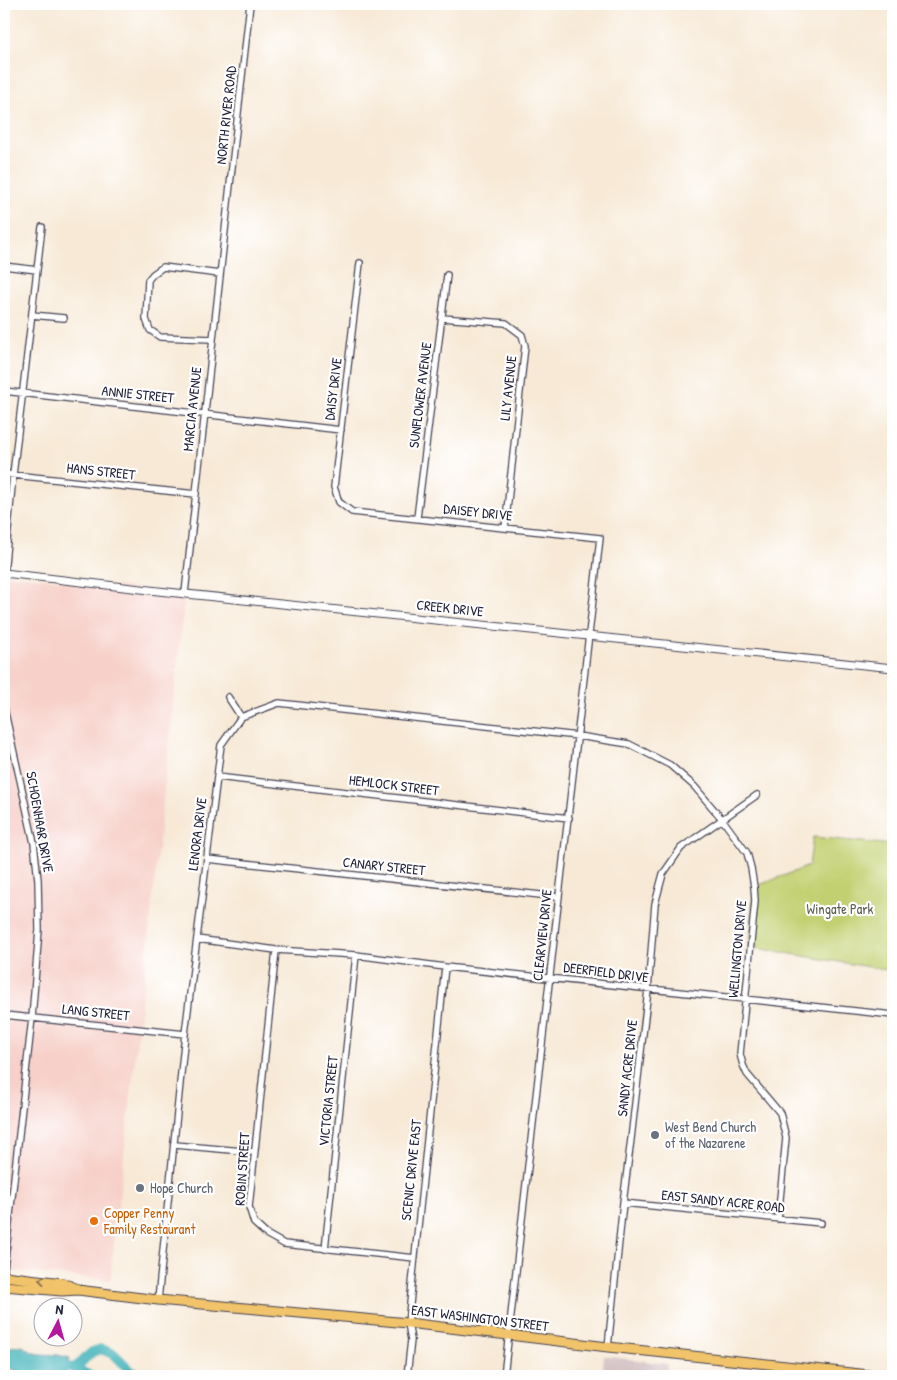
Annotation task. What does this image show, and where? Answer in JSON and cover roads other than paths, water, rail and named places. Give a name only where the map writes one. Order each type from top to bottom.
[{"type":"main road","name":"EAST WASHINGTON STREET","points":[[4,1276],[63,1282],[78,1290]]},
{"type":"main road","name":"EAST WASHINGTON STREET","points":[[4,1286],[62,1291],[78,1290],[158,1300],[408,1323],[879,1376]]},
{"type":"street","name":"NORTH RIVER ROAD","points":[[226,228],[250,4]]},
{"type":"street","points":[[4,574],[13,475],[42,227]]},
{"type":"street","name":"MARCIA AVENUE","points":[[185,593],[212,339],[226,228]]},
{"type":"street","name":"DAISY DRIVE","points":[[352,512],[339,502],[334,487],[360,262]]},
{"type":"street","points":[[4,266],[37,270]]},
{"type":"street","points":[[212,339],[160,337],[150,330],[146,320],[148,280],[153,274],[164,267],[220,274]]},
{"type":"street","name":"SUNFLOWER AVENUE","points":[[417,518],[447,275]]},
{"type":"street","points":[[32,315],[64,318]]},
{"type":"street","name":"LILY AVENUE","points":[[442,318],[506,323],[522,335],[525,346],[505,528]]},
{"type":"street","name":"ANNIE STREET","points":[[4,391],[341,430]]},
{"type":"street","name":"HANS STREET","points":[[4,474],[196,494]]},
{"type":"street","name":"DAISEY DRIVE","points":[[352,512],[600,538]]},
{"type":"street","name":"CLEARVIEW DRIVE","points":[[504,1376],[600,538]]},
{"type":"street","name":"CREEK DRIVE","points":[[4,574],[893,668]]},
{"type":"street","points":[[228,697],[241,717],[279,703],[578,736]]},
{"type":"street","name":"SCHOENHAAR DRIVE","points":[[4,708],[31,828],[38,880],[39,930],[32,1018],[4,1269]]},
{"type":"street","name":"LENORA DRIVE","points":[[158,1300],[185,1034],[221,745],[241,717]]},
{"type":"street","name":"WELLINGTON DRIVE","points":[[578,736],[630,744],[670,766],[694,786],[747,853],[755,901],[740,1054],[742,1065],[747,1074],[780,1113],[786,1138],[778,1218]]},
{"type":"street","name":"HEMLOCK STREET","points":[[217,777],[569,818]]},
{"type":"street","name":"SANDY ACRE DRIVE","points":[[608,1347],[648,990],[655,904],[663,874],[681,848],[757,795]]},
{"type":"street","name":"CANARY STREET","points":[[207,859],[559,897]]},
{"type":"street","name":"DEERFIELD DRIVE","points":[[197,939],[276,950],[356,956],[648,990],[893,1015]]},
{"type":"street","name":"ROBIN STREET","points":[[276,950],[249,1206],[254,1223],[266,1234],[284,1244],[415,1258]]},
{"type":"street","name":"VICTORIA STREET","points":[[325,1249],[356,956]]},
{"type":"street","name":"SCENIC DRIVE EAST","points":[[407,1376],[411,1340],[408,1323],[445,967]]},
{"type":"street","name":"LANG STREET","points":[[4,1015],[185,1034]]},
{"type":"street","points":[[175,1145],[254,1152]]},
{"type":"street","name":"EAST SANDY ACRE ROAD","points":[[623,1203],[821,1223]]},
{"type":"street","points":[[784,1366],[784,1376]]},
{"type":"water","points":[[23,1346],[32,1352],[70,1358],[65,1376],[36,1376],[24,1374],[4,1366],[4,1347]]},
{"type":"waterway","points":[[75,1368],[92,1352],[101,1349],[114,1354],[132,1372],[144,1376]]},
{"type":"waterway","points":[[54,1365],[75,1368],[90,1376]]},
{"type":"place","name":"West Bend Church of the Nazarene","points":[[655,1135]]},
{"type":"place","name":"Hope Church","points":[[140,1188]]},
{"type":"place","name":"Copper Penny Family Restaurant","points":[[94,1221]]},
{"type":"park label","name":"Wingate Park","points":[[840,909]]}]
